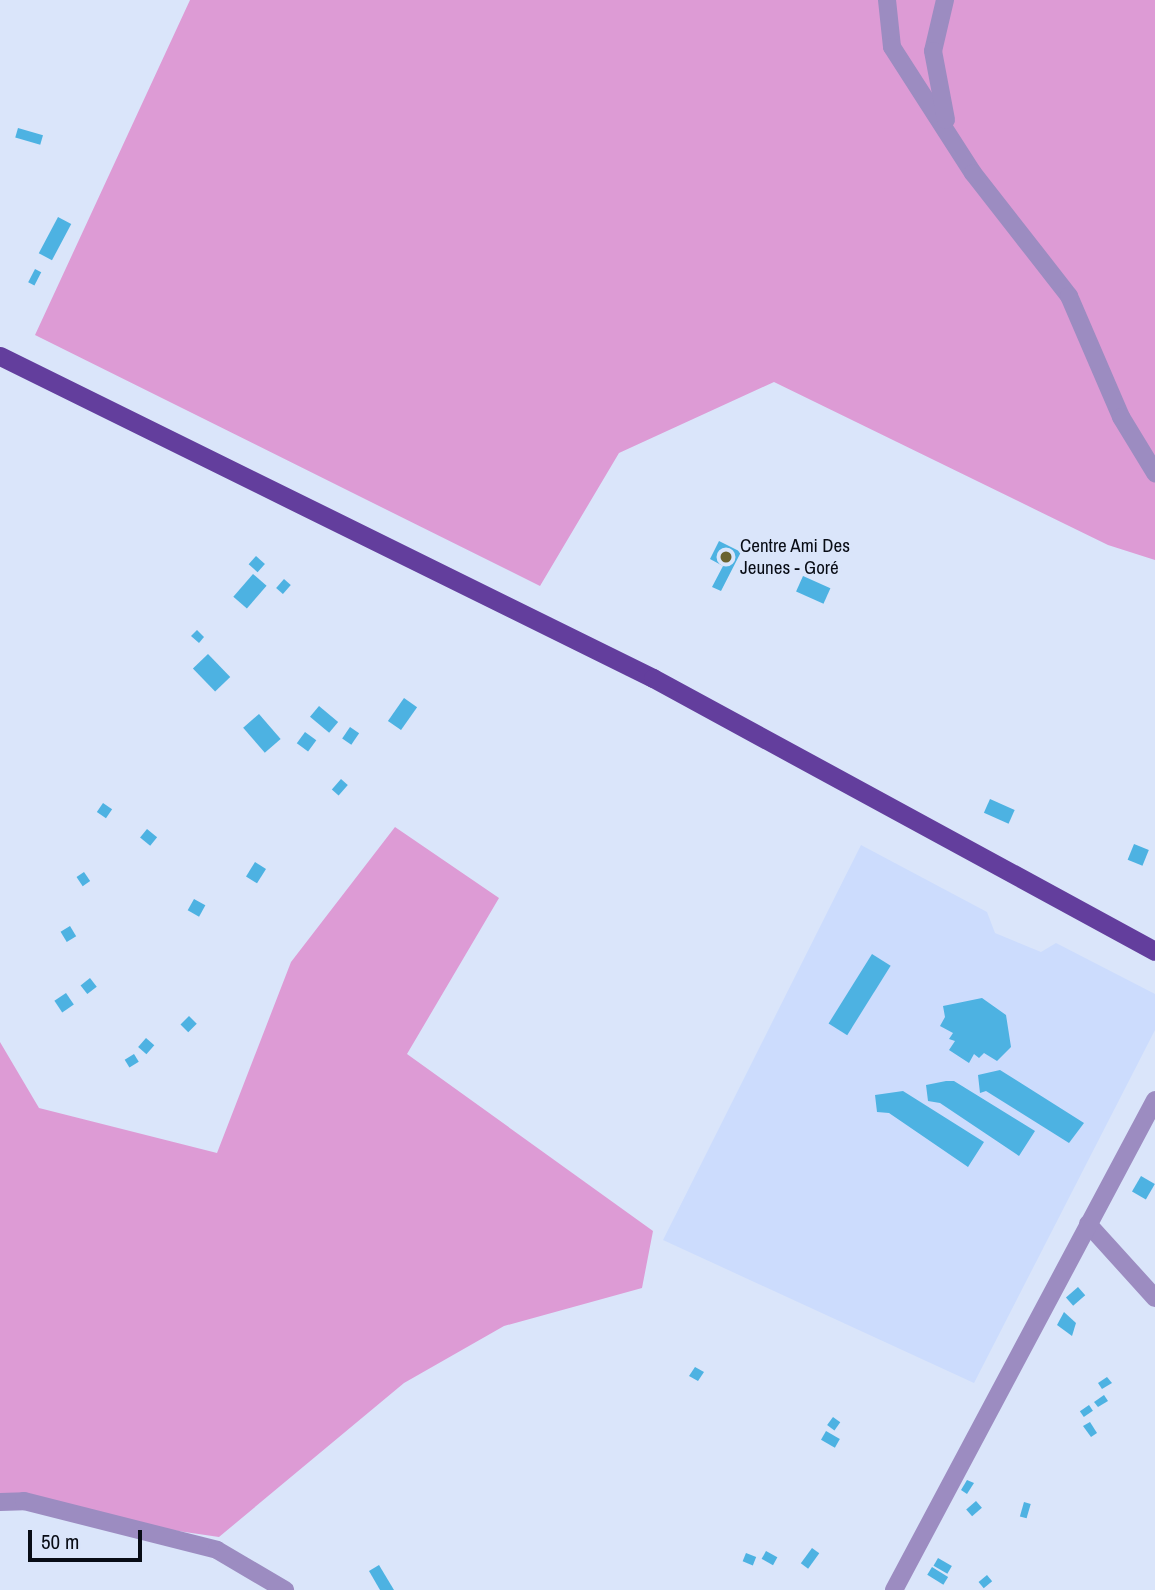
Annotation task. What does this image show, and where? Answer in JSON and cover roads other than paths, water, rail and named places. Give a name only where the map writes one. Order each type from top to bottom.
[{"type":"main road","points":[[0,356],[653,678],[1155,951]]},
{"type":"street","points":[[887,0],[892,47],[947,127],[973,173],[1069,296],[1121,417],[1155,473]]},
{"type":"street","points":[[945,0],[933,51],[947,127]]},
{"type":"street","points":[[894,1590],[1155,1100]]},
{"type":"street","points":[[1088,1224],[1155,1298]]},
{"type":"street","points":[[0,1502],[24,1500],[217,1549],[285,1590]]},
{"type":"place","name":"Centre Ami Des Jeunes - Goré","points":[[726,557]]}]
